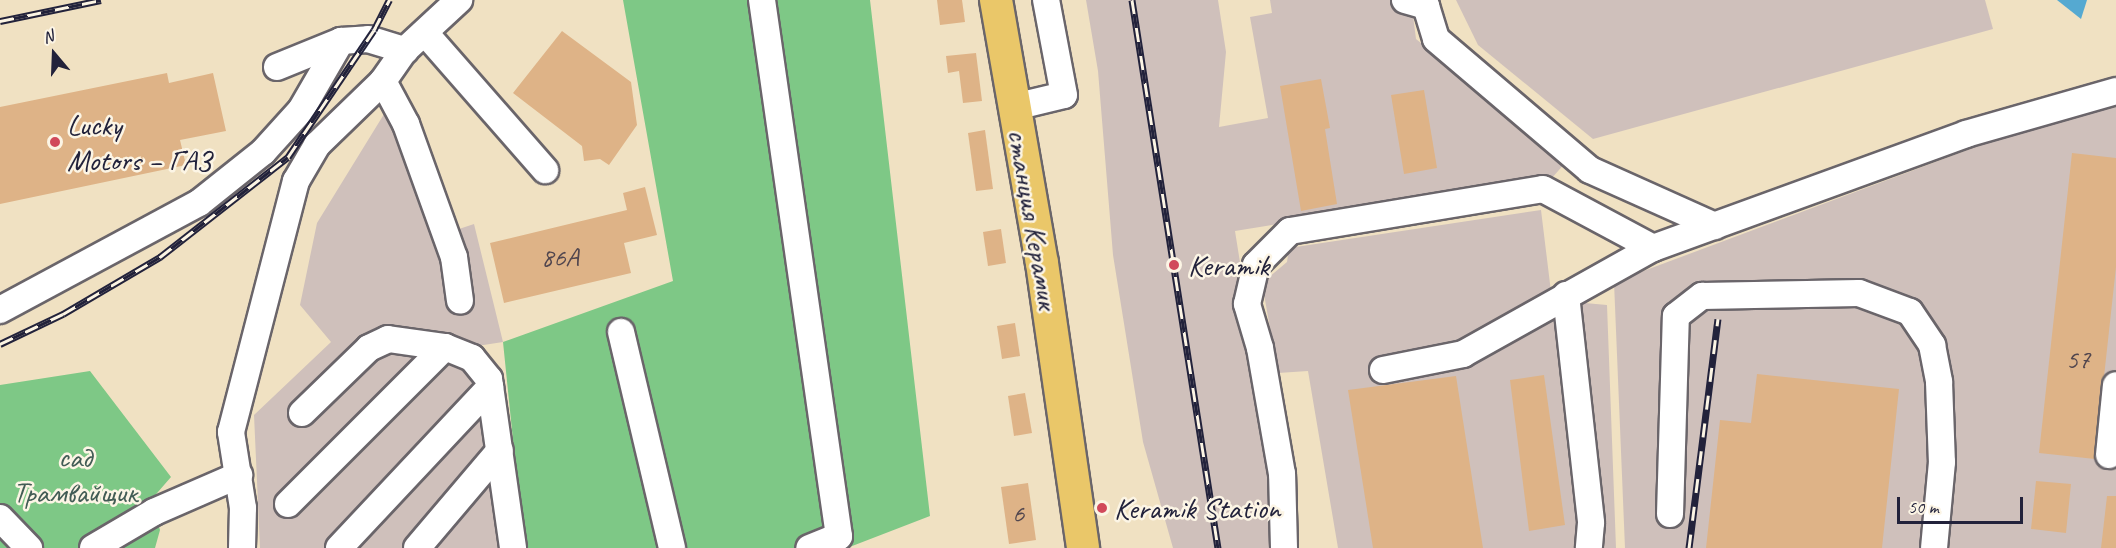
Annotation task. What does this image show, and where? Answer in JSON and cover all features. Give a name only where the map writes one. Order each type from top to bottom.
[{"type":"main road","name":"станция Керамик","points":[[996,0],[1083,548]]},
{"type":"street","points":[[242,548],[243,508],[231,432],[297,181],[317,145],[383,81],[405,50],[426,34],[459,0]]},
{"type":"street","points":[[762,0],[838,536],[809,548]]},
{"type":"street","points":[[1014,107],[1064,95],[1046,0]]},
{"type":"street","points":[[1405,0],[1426,6],[1436,39],[1590,170],[1715,226]]},
{"type":"street","points":[[426,34],[545,170]]},
{"type":"street","points":[[277,67],[341,41],[368,39],[405,50]]},
{"type":"street","points":[[0,310],[208,196],[263,152],[301,110],[341,41]]},
{"type":"street","points":[[383,81],[406,124],[454,257],[460,301]]},
{"type":"street","points":[[1383,370],[1463,354],[1653,248],[1966,134],[2116,91]]},
{"type":"street","points":[[1284,548],[1282,474],[1260,348],[1248,304],[1256,265],[1290,231],[1543,189],[1653,248]]},
{"type":"street","points":[[1670,514],[1676,316],[1702,296],[1859,293],[1910,312],[1932,345],[1939,382],[1942,462],[1934,548]]},
{"type":"street","points":[[1566,295],[1592,523],[1589,548]]},
{"type":"street","points":[[621,332],[672,548]]},
{"type":"street","points":[[302,413],[369,348],[388,339],[445,347],[472,358],[489,379],[500,450],[509,545]]},
{"type":"street","points":[[288,504],[445,347]]},
{"type":"street","points":[[2109,455],[2116,385]]},
{"type":"street","points":[[339,548],[490,387]]},
{"type":"street","points":[[417,548],[500,450]]},
{"type":"street","points":[[93,548],[154,512],[239,475]]},
{"type":"street","points":[[0,518],[29,548]]},
{"type":"shaded area","points":[[1086,0],[1218,0],[1226,52],[1219,127],[1268,118],[1250,17],[1272,13],[1270,0],[1411,0],[1416,39],[1567,161],[1550,180],[1235,231],[1262,400],[1278,548],[1173,548],[1143,442],[1113,255],[1098,71]]},
{"type":"shaded area","points":[[1456,0],[1985,0],[1993,29],[1593,139],[1478,45]]},
{"type":"shaded area","points":[[406,90],[459,229],[474,224],[503,342],[477,346],[499,548],[260,548],[254,415],[331,342],[300,305],[317,223],[397,93]]},
{"type":"shaded area","points":[[2116,103],[2116,548],[1625,548],[1614,282],[2016,132]]},
{"type":"shaded area","points":[[1541,210],[1552,300],[1607,305],[1616,548],[1338,548],[1308,371],[1278,373],[1262,283],[1287,262],[1289,248]]},
{"type":"green space","points":[[623,0],[870,0],[930,516],[847,548],[524,548],[503,342],[673,281]]},
{"type":"green space","name":"сад Трамвайщик","points":[[90,371],[171,477],[151,500],[160,530],[155,548],[0,548],[0,385]]},
{"type":"water","points":[[2057,0],[2087,0],[2081,19]]},
{"type":"building","points":[[937,0],[962,0],[965,22],[940,25]]},
{"type":"building","points":[[562,31],[631,82],[637,125],[609,165],[600,159],[584,161],[582,146],[513,93]]},
{"type":"building","points":[[976,53],[982,101],[963,103],[959,71],[948,73],[946,56]]},
{"type":"building","points":[[167,73],[169,83],[213,73],[226,131],[180,140],[186,165],[0,204],[0,107]]},
{"type":"building","points":[[1321,79],[1330,128],[1325,129],[1337,204],[1301,211],[1280,86]]},
{"type":"building","points":[[1424,90],[1437,168],[1404,174],[1391,95]]},
{"type":"building","points":[[985,130],[993,189],[976,191],[968,133]]},
{"type":"building","points":[[2072,153],[2116,158],[2116,267],[2095,459],[2039,453]]},
{"type":"building","points":[[645,187],[657,235],[624,243],[631,273],[504,303],[490,243],[627,210],[623,193]]},
{"type":"building","points":[[1001,229],[1006,263],[988,266],[983,232]]},
{"type":"building","points":[[1015,323],[1020,356],[1002,359],[997,326]]},
{"type":"building","points":[[1757,374],[1899,389],[1882,548],[1706,548],[1720,420],[1751,423]]},
{"type":"building","points":[[1544,375],[1565,525],[1529,531],[1510,380]]},
{"type":"building","points":[[1456,376],[1483,548],[1373,548],[1348,390]]},
{"type":"building","points":[[1025,393],[1032,433],[1014,436],[1008,396]]},
{"type":"building","points":[[2036,481],[2071,484],[2066,533],[2031,529]]},
{"type":"building","points":[[1028,483],[1036,540],[1009,544],[1001,487]]},
{"type":"building","points":[[2107,496],[2116,496],[2116,548],[2101,548]]},
{"type":"railway","points":[[0,21],[101,0]]},
{"type":"railway","points":[[0,344],[63,314],[160,257],[288,157],[374,30],[389,0]]},
{"type":"railway","points":[[1132,0],[1218,548]]},
{"type":"railway","points":[[1689,548],[1718,319]]},
{"type":"place","name":"Lucky Motors – ГАЗ","points":[[55,142]]},
{"type":"place","name":"Keramik","points":[[1174,265]]},
{"type":"place","name":"Keramik Station","points":[[1102,508]]}]
